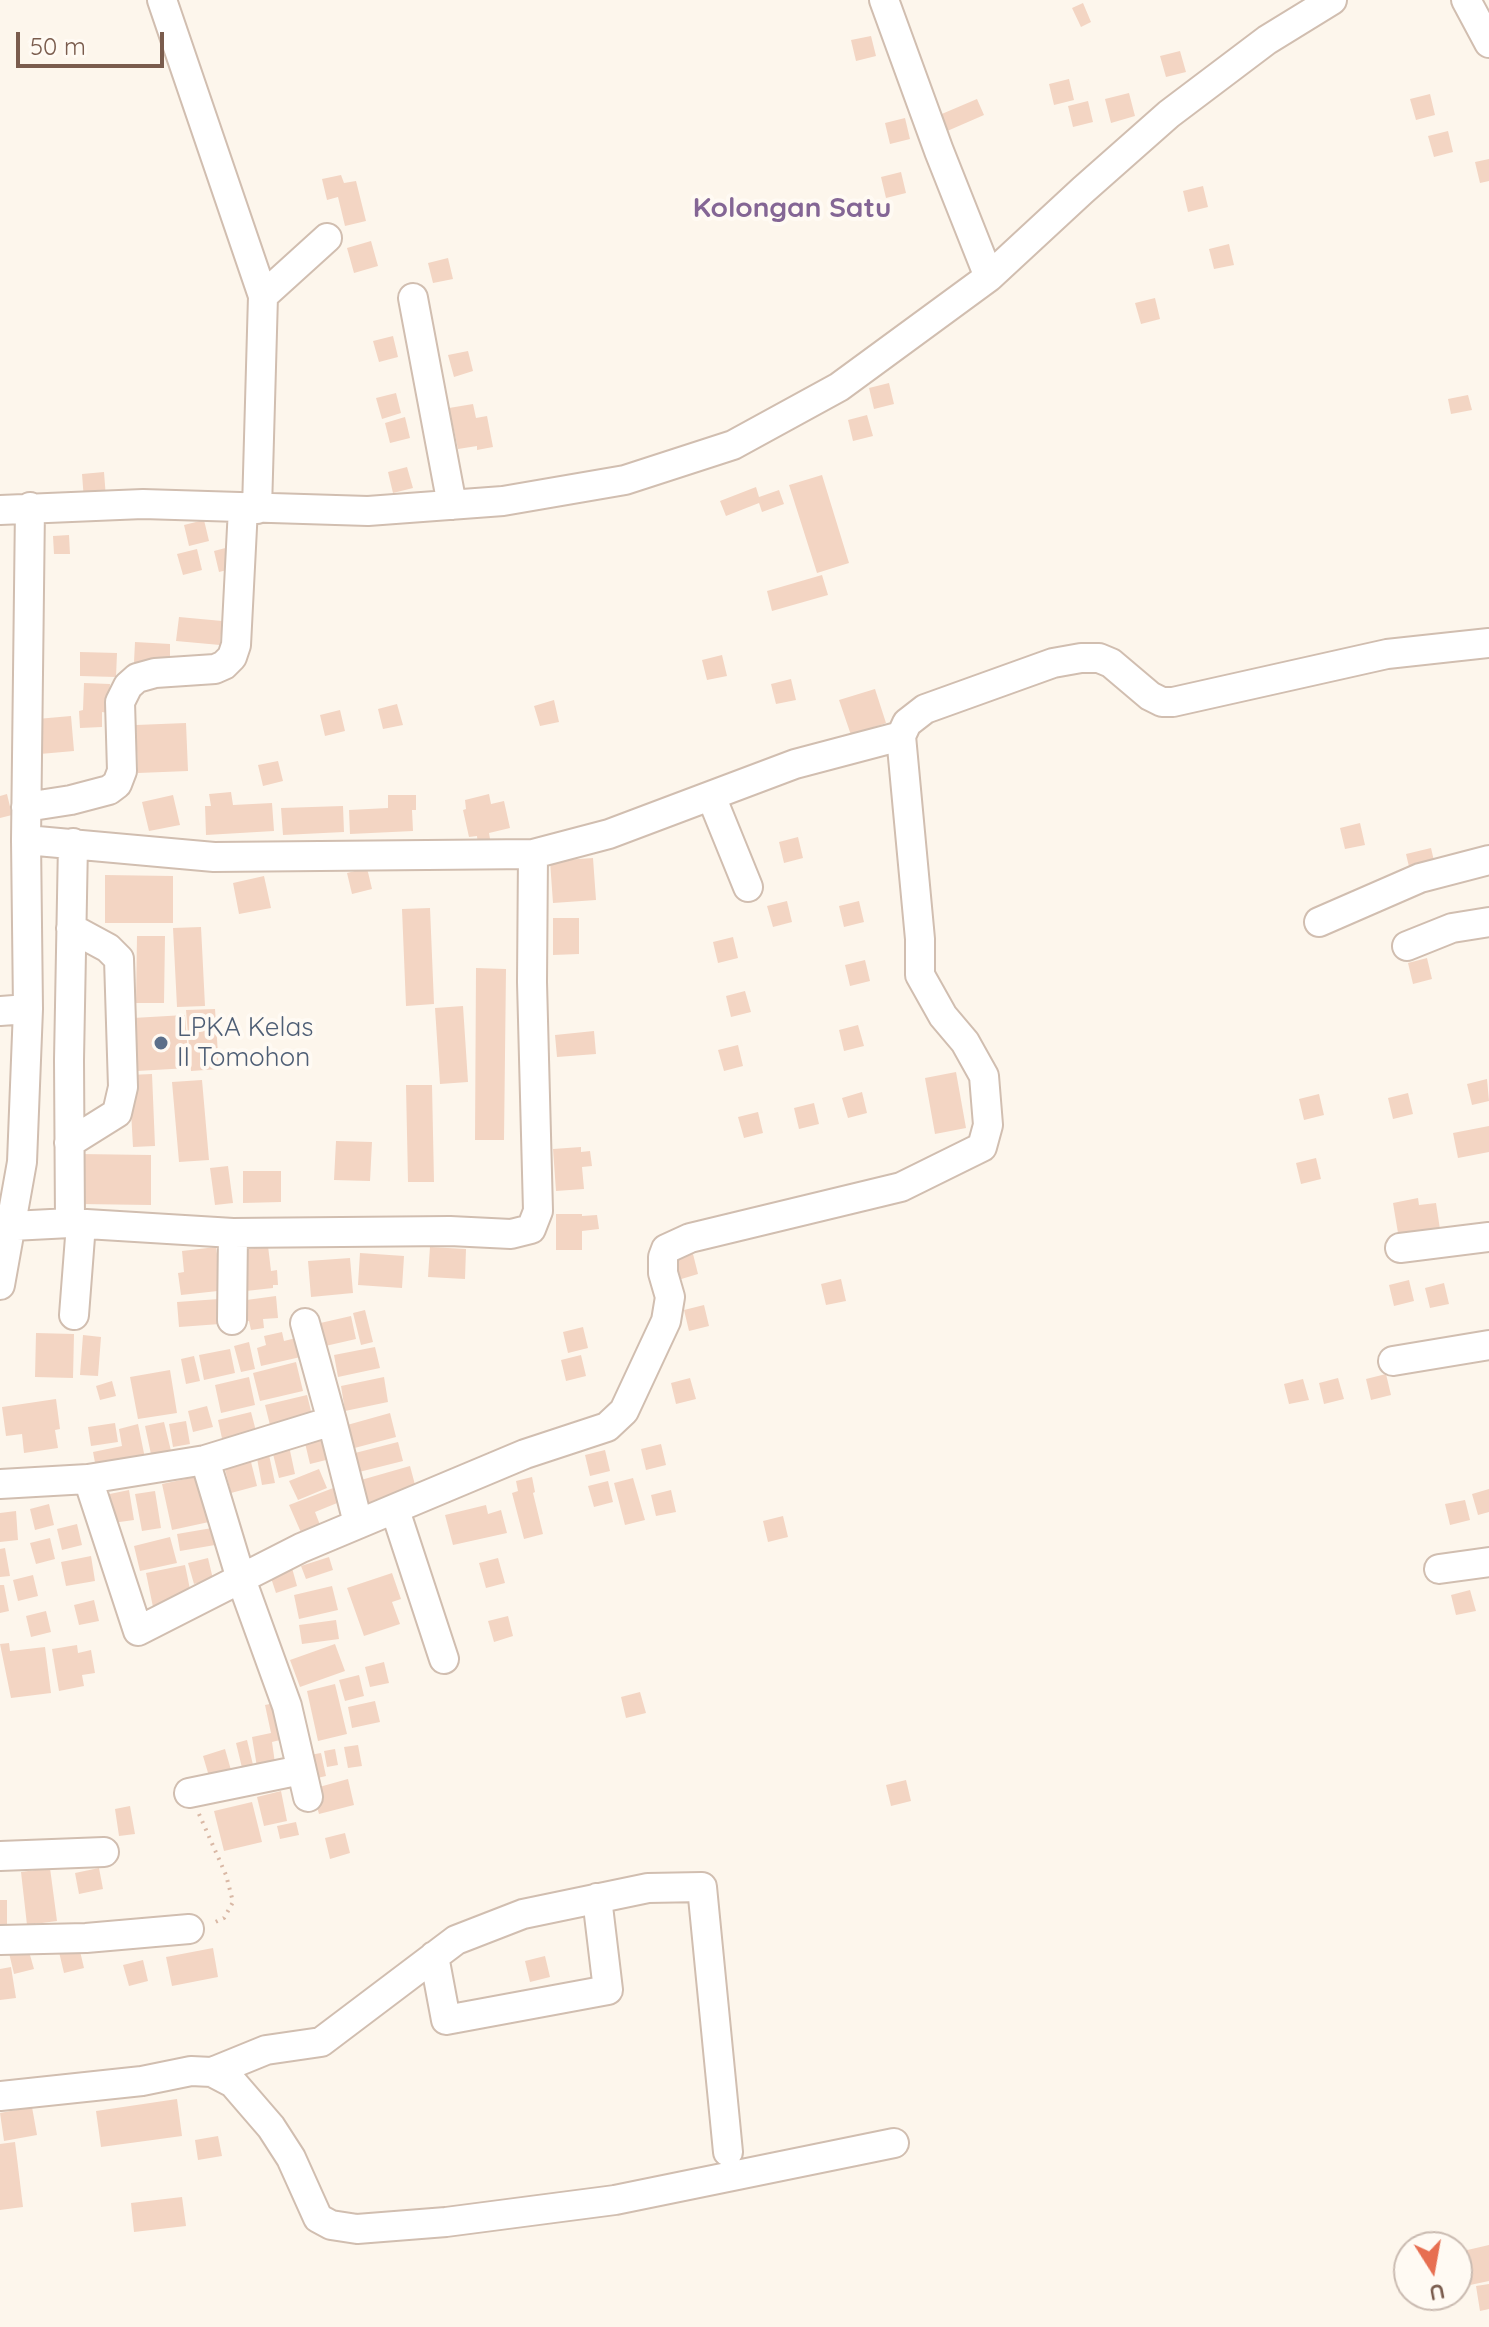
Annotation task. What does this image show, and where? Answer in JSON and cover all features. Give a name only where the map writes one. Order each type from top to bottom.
[{"type":"street","points":[[26,807],[71,800],[109,790],[117,784],[122,771],[120,702],[128,686],[137,678],[155,673],[215,669],[232,657],[236,645],[250,508],[263,296],[162,0]]},
{"type":"street","points":[[884,0],[989,277]]},
{"type":"street","points":[[0,510],[143,504],[368,511],[503,501],[625,480],[733,445],[839,387],[989,277],[1169,114],[1267,40],[1332,0]]},
{"type":"street","points":[[1466,0],[1489,43]]},
{"type":"street","points":[[263,296],[327,238]]},
{"type":"street","points":[[413,298],[452,505]]},
{"type":"street","points":[[1,1280],[12,1226],[14,1010],[26,840],[30,507]]},
{"type":"street","points":[[88,1479],[138,1631],[301,1548],[525,1454],[607,1427],[617,1420],[624,1411],[669,1310],[670,1297],[663,1273],[666,1249],[690,1238],[901,1187],[982,1147],[988,1125],[984,1076],[965,1042],[943,1016],[920,975],[918,910],[901,736],[907,723],[925,709],[1053,663],[1081,658],[1099,658],[1111,663],[1150,696],[1162,702],[1173,702],[1387,654],[1489,643]]},
{"type":"street","points":[[26,840],[214,857],[533,854],[609,834],[795,764],[901,736]]},
{"type":"street","points":[[711,796],[748,887]]},
{"type":"street","points":[[73,843],[69,1143],[76,1223],[74,1315]]},
{"type":"street","points":[[12,1226],[76,1223],[233,1233],[450,1231],[511,1234],[531,1229],[538,1211],[532,982],[533,854]]},
{"type":"street","points":[[1319,922],[1420,878],[1489,860]]},
{"type":"street","points":[[1407,946],[1443,930],[1489,922]]},
{"type":"street","points":[[69,1143],[117,1113],[123,1087],[119,959],[108,948],[71,928]]},
{"type":"street","points":[[232,1320],[233,1233]]},
{"type":"street","points":[[1400,1248],[1489,1237]]},
{"type":"street","points":[[305,1323],[358,1523]]},
{"type":"street","points":[[1393,1361],[1489,1345]]},
{"type":"street","points":[[0,1484],[88,1479],[205,1460],[332,1421]]},
{"type":"street","points":[[189,1793],[305,1784],[287,1706],[241,1579],[205,1460]]},
{"type":"street","points":[[395,1510],[444,1659]]},
{"type":"street","points":[[1439,1569],[1489,1562]]},
{"type":"street","points":[[0,1856],[104,1852]]},
{"type":"street","points":[[0,2096],[142,2081],[191,2071],[212,2072],[266,2050],[321,2042],[456,1940],[523,1914],[597,1898],[648,1888],[702,1887],[728,2152]]},
{"type":"street","points":[[434,1956],[446,2020],[608,1990],[597,1898]]},
{"type":"street","points":[[0,1940],[86,1938],[189,1929]]},
{"type":"street","points":[[212,2072],[233,2083],[271,2127],[291,2158],[318,2218],[331,2225],[357,2229],[446,2222],[615,2200],[894,2143]]},
{"type":"path","points":[[189,1793],[226,1875],[233,1902],[224,1918],[189,1929]]},
{"type":"building","points":[[1083,3],[1091,22],[1081,27],[1072,8]]},
{"type":"building","points":[[871,36],[876,56],[856,61],[851,40]]},
{"type":"building","points":[[1180,51],[1186,72],[1166,77],[1160,56]]},
{"type":"building","points":[[1069,79],[1074,100],[1054,105],[1049,84]]},
{"type":"building","points":[[1129,93],[1135,116],[1111,123],[1105,99]]},
{"type":"building","points":[[1430,94],[1435,115],[1416,120],[1410,99]]},
{"type":"building","points":[[977,99],[984,115],[945,132],[937,116]]},
{"type":"building","points":[[1088,101],[1093,122],[1073,127],[1068,106]]},
{"type":"building","points":[[905,118],[910,139],[890,144],[885,123]]},
{"type":"building","points":[[1448,131],[1453,152],[1434,157],[1428,136]]},
{"type":"building","points":[[1489,159],[1489,181],[1480,183],[1475,162]]},
{"type":"building","points":[[901,172],[906,193],[886,198],[881,177]]},
{"type":"building","points":[[341,175],[344,183],[356,181],[366,221],[345,226],[338,197],[327,200],[322,179]]},
{"type":"building","points":[[1203,186],[1208,207],[1188,212],[1183,191]]},
{"type":"building","points":[[371,241],[378,266],[354,273],[347,248]]},
{"type":"building","points":[[1229,244],[1234,265],[1214,269],[1209,249]]},
{"type":"building","points":[[448,258],[453,279],[433,283],[428,263]]},
{"type":"building","points":[[1155,298],[1160,319],[1141,324],[1135,303]]},
{"type":"building","points":[[393,336],[398,357],[379,362],[373,341]]},
{"type":"building","points":[[468,351],[473,371],[454,377],[448,355]]},
{"type":"building","points":[[889,383],[894,404],[874,409],[869,388]]},
{"type":"building","points":[[396,393],[401,413],[382,419],[376,398]]},
{"type":"building","points":[[1468,395],[1472,410],[1451,414],[1448,399]]},
{"type":"building","points":[[473,404],[476,418],[487,416],[493,447],[458,449],[449,408]]},
{"type":"building","points":[[867,415],[873,436],[853,441],[848,420]]},
{"type":"building","points":[[405,417],[410,438],[390,443],[385,423]]},
{"type":"building","points":[[407,467],[413,488],[393,493],[388,472]]},
{"type":"building","points":[[104,472],[106,498],[84,500],[82,474]]},
{"type":"building","points":[[822,475],[849,563],[817,573],[789,485]]},
{"type":"building","points":[[756,487],[759,497],[779,490],[784,504],[762,512],[759,503],[726,516],[720,501]]},
{"type":"building","points":[[204,520],[209,541],[189,546],[184,525]]},
{"type":"building","points":[[69,535],[70,554],[54,554],[53,536]]},
{"type":"building","points":[[233,546],[239,567],[219,572],[214,551]]},
{"type":"building","points":[[197,549],[202,570],[183,575],[177,554]]},
{"type":"building","points":[[822,575],[828,595],[772,611],[767,591]]},
{"type":"building","points":[[179,617],[222,621],[220,645],[176,641]]},
{"type":"building","points":[[135,642],[170,644],[170,664],[134,662]]},
{"type":"building","points":[[80,652],[117,653],[116,677],[80,676]]},
{"type":"building","points":[[722,655],[727,676],[707,680],[702,660]]},
{"type":"building","points":[[791,679],[796,700],[776,704],[771,684]]},
{"type":"building","points":[[84,683],[110,684],[108,713],[102,712],[102,727],[80,728],[79,711],[83,710]]},
{"type":"building","points":[[875,689],[886,723],[851,735],[839,700]]},
{"type":"building","points":[[554,700],[559,722],[540,726],[534,706]]},
{"type":"building","points":[[397,704],[403,725],[383,729],[378,709]]},
{"type":"building","points":[[340,710],[345,731],[325,736],[320,715]]},
{"type":"building","points":[[71,716],[74,751],[40,754],[37,719]]},
{"type":"building","points":[[186,723],[188,771],[138,773],[136,725]]},
{"type":"building","points":[[278,761],[283,781],[263,786],[258,765]]},
{"type":"building","points":[[231,792],[233,805],[272,803],[274,831],[206,835],[205,806],[211,806],[209,794]]},
{"type":"building","points":[[7,794],[12,815],[0,818],[0,796]]},
{"type":"building","points":[[489,794],[491,804],[504,801],[510,828],[489,833],[491,845],[478,847],[477,836],[469,837],[463,810],[466,809],[465,800]]},
{"type":"building","points":[[173,795],[180,825],[149,831],[142,802]]},
{"type":"building","points":[[388,795],[416,795],[416,810],[412,810],[413,831],[350,834],[349,810],[388,808]]},
{"type":"building","points":[[343,806],[344,832],[283,835],[281,808]]},
{"type":"building","points":[[1360,823],[1365,845],[1345,849],[1340,828]]},
{"type":"building","points":[[798,837],[803,858],[784,863],[779,842]]},
{"type":"building","points":[[1431,848],[1435,865],[1410,871],[1406,854]]},
{"type":"building","points":[[593,858],[596,900],[553,903],[550,861]]},
{"type":"building","points":[[367,868],[372,889],[352,894],[347,873]]},
{"type":"building","points":[[105,875],[173,876],[173,923],[105,923]]},
{"type":"building","points":[[264,876],[271,908],[239,914],[233,883]]},
{"type":"building","points":[[787,901],[792,922],[773,927],[767,906]]},
{"type":"building","points":[[859,901],[864,922],[844,927],[839,906]]},
{"type":"building","points":[[430,908],[434,1004],[406,1006],[402,909]]},
{"type":"building","points":[[553,918],[579,918],[579,954],[553,955]]},
{"type":"building","points":[[201,927],[205,1006],[177,1007],[173,928]]},
{"type":"building","points":[[137,936],[165,936],[164,1003],[136,1003]]},
{"type":"building","points":[[733,937],[738,958],[718,963],[713,942]]},
{"type":"building","points":[[1427,958],[1432,979],[1413,984],[1408,963]]},
{"type":"building","points":[[865,960],[870,981],[850,986],[845,965]]},
{"type":"building","points":[[476,968],[506,969],[504,1140],[475,1140]]},
{"type":"building","points":[[745,991],[751,1012],[731,1017],[726,996]]},
{"type":"building","points":[[463,1006],[468,1082],[440,1084],[435,1008]]},
{"type":"building","points":[[215,1009],[219,1069],[191,1071],[186,1010]]},
{"type":"building","name":"LPKA Kelas II Tomohon","points":[[185,1015],[189,1068],[137,1071],[133,1018]]},
{"type":"building","points":[[858,1025],[864,1046],[844,1051],[839,1030]]},
{"type":"building","points":[[594,1031],[596,1054],[557,1057],[555,1035]]},
{"type":"building","points":[[738,1045],[743,1066],[724,1071],[718,1050]]},
{"type":"building","points":[[956,1072],[966,1128],[935,1134],[925,1078]]},
{"type":"building","points":[[152,1074],[155,1146],[133,1147],[129,1075]]},
{"type":"building","points":[[1487,1079],[1489,1101],[1472,1105],[1467,1084]]},
{"type":"building","points":[[202,1080],[209,1160],[179,1162],[172,1082]]},
{"type":"building","points":[[406,1085],[432,1085],[434,1182],[408,1182]]},
{"type":"building","points":[[862,1092],[867,1113],[848,1118],[842,1098]]},
{"type":"building","points":[[1408,1093],[1413,1114],[1393,1119],[1388,1098]]},
{"type":"building","points":[[1319,1094],[1324,1115],[1304,1120],[1299,1099]]},
{"type":"building","points":[[814,1103],[819,1124],[799,1129],[794,1108]]},
{"type":"building","points":[[758,1112],[763,1133],[744,1138],[738,1117]]},
{"type":"building","points":[[1489,1126],[1489,1152],[1458,1158],[1453,1133]]},
{"type":"building","points":[[336,1141],[372,1142],[370,1181],[334,1180]]},
{"type":"building","points":[[581,1147],[581,1152],[590,1151],[592,1166],[582,1167],[584,1189],[556,1191],[553,1149]]},
{"type":"building","points":[[80,1154],[151,1155],[151,1205],[80,1204]]},
{"type":"building","points":[[1316,1158],[1321,1179],[1301,1184],[1296,1163]]},
{"type":"building","points":[[228,1166],[233,1203],[215,1205],[210,1168]]},
{"type":"building","points":[[243,1171],[281,1171],[281,1202],[243,1203]]},
{"type":"building","points":[[1418,1198],[1419,1205],[1436,1203],[1441,1236],[1399,1239],[1393,1203]]},
{"type":"building","points":[[556,1214],[597,1215],[599,1229],[582,1231],[582,1250],[556,1250]]},
{"type":"building","points":[[268,1246],[271,1271],[277,1270],[278,1285],[246,1291],[241,1250]]},
{"type":"building","points":[[216,1247],[227,1290],[181,1295],[178,1273],[184,1272],[182,1251]]},
{"type":"building","points":[[430,1247],[466,1249],[465,1279],[428,1277]]},
{"type":"building","points":[[360,1253],[404,1256],[402,1288],[358,1285]]},
{"type":"building","points":[[693,1254],[698,1274],[678,1280],[673,1259]]},
{"type":"building","points":[[350,1258],[353,1293],[311,1297],[308,1261]]},
{"type":"building","points":[[841,1279],[846,1301],[826,1305],[821,1284]]},
{"type":"building","points":[[1409,1280],[1414,1301],[1394,1306],[1389,1285]]},
{"type":"building","points":[[1444,1283],[1449,1304],[1430,1308],[1425,1288]]},
{"type":"building","points":[[276,1296],[278,1318],[263,1319],[264,1328],[251,1330],[249,1321],[242,1322],[239,1301]]},
{"type":"building","points":[[219,1299],[220,1324],[179,1327],[177,1302]]},
{"type":"building","points":[[704,1305],[709,1326],[689,1331],[684,1310]]},
{"type":"building","points":[[365,1310],[373,1342],[361,1345],[353,1313]]},
{"type":"building","points":[[351,1316],[356,1339],[321,1347],[316,1324]]},
{"type":"building","points":[[583,1327],[588,1348],[568,1353],[563,1332]]},
{"type":"building","points":[[282,1332],[284,1341],[300,1337],[305,1356],[261,1366],[257,1348],[266,1345],[264,1336]]},
{"type":"building","points":[[36,1333],[74,1334],[73,1378],[35,1377]]},
{"type":"building","points":[[83,1335],[101,1337],[98,1376],[80,1375]]},
{"type":"building","points":[[249,1342],[255,1369],[241,1372],[234,1346]]},
{"type":"building","points":[[375,1347],[380,1368],[338,1377],[334,1355]]},
{"type":"building","points":[[230,1349],[235,1373],[204,1380],[199,1355]]},
{"type":"building","points":[[581,1355],[586,1376],[566,1381],[561,1360]]},
{"type":"building","points":[[194,1356],[200,1381],[186,1384],[181,1359]]},
{"type":"building","points":[[296,1362],[303,1391],[260,1401],[253,1373]]},
{"type":"building","points":[[170,1370],[177,1413],[138,1419],[130,1377]]},
{"type":"building","points":[[1386,1374],[1391,1395],[1371,1400],[1366,1379]]},
{"type":"building","points":[[249,1377],[255,1405],[221,1413],[215,1385]]},
{"type":"building","points":[[384,1377],[388,1402],[345,1411],[341,1386]]},
{"type":"building","points":[[690,1378],[696,1399],[676,1404],[671,1383]]},
{"type":"building","points":[[1338,1378],[1344,1399],[1324,1404],[1319,1383]]},
{"type":"building","points":[[1303,1379],[1309,1400],[1289,1404],[1284,1384]]},
{"type":"building","points":[[112,1381],[116,1396],[100,1400],[96,1386]]},
{"type":"building","points":[[307,1395],[314,1423],[272,1433],[265,1405]]},
{"type":"building","points":[[56,1399],[60,1429],[55,1430],[58,1448],[24,1453],[22,1434],[6,1436],[2,1407]]},
{"type":"building","points":[[207,1406],[213,1427],[193,1432],[188,1411]]},
{"type":"building","points":[[251,1412],[256,1431],[223,1443],[218,1420]]},
{"type":"building","points":[[390,1413],[396,1437],[347,1450],[340,1427]]},
{"type":"building","points":[[186,1421],[190,1444],[173,1447],[169,1424]]},
{"type":"building","points":[[164,1422],[172,1455],[152,1459],[145,1426]]},
{"type":"building","points":[[115,1423],[118,1442],[91,1446],[88,1427]]},
{"type":"building","points":[[138,1424],[146,1463],[97,1473],[93,1452],[122,1446],[119,1429]]},
{"type":"building","points":[[325,1438],[330,1459],[310,1464],[305,1443]]},
{"type":"building","points":[[398,1442],[403,1461],[359,1472],[355,1453]]},
{"type":"building","points":[[661,1444],[666,1465],[646,1470],[641,1449]]},
{"type":"building","points":[[289,1446],[295,1474],[279,1478],[272,1450]]},
{"type":"building","points":[[268,1450],[275,1483],[262,1485],[256,1453]]},
{"type":"building","points":[[605,1450],[610,1471],[590,1476],[585,1455]]},
{"type":"building","points":[[251,1462],[257,1486],[231,1493],[225,1469]]},
{"type":"building","points":[[410,1466],[418,1496],[370,1510],[361,1480]]},
{"type":"building","points":[[319,1469],[327,1488],[298,1500],[289,1481]]},
{"type":"building","points":[[200,1476],[209,1522],[172,1530],[162,1484]]},
{"type":"building","points":[[532,1477],[543,1534],[524,1539],[512,1493],[518,1491],[516,1481]]},
{"type":"building","points":[[633,1478],[645,1520],[625,1525],[614,1483]]},
{"type":"building","points":[[608,1481],[613,1502],[594,1507],[588,1486]]},
{"type":"building","points":[[341,1485],[347,1499],[315,1512],[322,1530],[303,1537],[289,1505]]},
{"type":"building","points":[[1489,1489],[1489,1512],[1478,1515],[1472,1494]]},
{"type":"building","points":[[129,1490],[134,1520],[105,1524],[100,1496]]},
{"type":"building","points":[[671,1490],[676,1512],[656,1516],[651,1495]]},
{"type":"building","points":[[155,1491],[161,1528],[142,1531],[135,1494]]},
{"type":"building","points":[[1465,1500],[1470,1520],[1450,1525],[1445,1504]]},
{"type":"building","points":[[49,1504],[54,1525],[35,1530],[30,1509]]},
{"type":"building","points":[[486,1505],[488,1514],[501,1510],[507,1533],[453,1545],[445,1515]]},
{"type":"building","points":[[16,1511],[18,1540],[0,1542],[0,1513]]},
{"type":"building","points":[[783,1516],[788,1537],[768,1542],[763,1521]]},
{"type":"building","points":[[77,1524],[82,1545],[62,1550],[57,1529]]},
{"type":"building","points":[[212,1528],[215,1545],[180,1551],[177,1534]]},
{"type":"building","points":[[170,1537],[177,1563],[140,1571],[134,1546]]},
{"type":"building","points":[[50,1538],[55,1559],[36,1564],[30,1543]]},
{"type":"building","points":[[5,1548],[10,1576],[0,1577],[0,1549]]},
{"type":"building","points":[[91,1556],[95,1581],[66,1586],[61,1562]]},
{"type":"building","points":[[329,1557],[333,1570],[306,1579],[301,1566]]},
{"type":"building","points":[[208,1558],[213,1579],[194,1584],[188,1563]]},
{"type":"building","points":[[498,1558],[505,1583],[486,1588],[479,1563]]},
{"type":"building","points":[[185,1565],[192,1599],[153,1607],[146,1573]]},
{"type":"building","points":[[292,1568],[297,1586],[276,1593],[270,1575]]},
{"type":"building","points":[[392,1573],[401,1599],[392,1602],[400,1624],[364,1636],[347,1588]]},
{"type":"building","points":[[33,1575],[38,1596],[18,1601],[13,1580]]},
{"type":"building","points":[[0,1585],[4,1585],[9,1611],[0,1613]]},
{"type":"building","points":[[332,1586],[338,1610],[299,1619],[294,1595]]},
{"type":"building","points":[[1470,1590],[1476,1611],[1456,1615],[1451,1595]]},
{"type":"building","points":[[94,1600],[99,1621],[79,1625],[74,1605]]},
{"type":"building","points":[[46,1611],[51,1632],[31,1637],[26,1616]]},
{"type":"building","points":[[508,1616],[513,1636],[494,1642],[488,1621]]},
{"type":"building","points":[[336,1620],[339,1639],[302,1644],[299,1625]]},
{"type":"building","points":[[9,1643],[10,1651],[45,1647],[51,1693],[11,1698],[0,1644]]},
{"type":"building","points":[[335,1644],[345,1671],[300,1687],[290,1660]]},
{"type":"building","points":[[77,1645],[78,1653],[91,1650],[95,1673],[82,1675],[84,1686],[59,1691],[52,1649]]},
{"type":"building","points":[[384,1662],[389,1683],[370,1687],[365,1667]]},
{"type":"building","points":[[359,1675],[364,1696],[345,1701],[339,1680]]},
{"type":"building","points":[[335,1684],[347,1734],[318,1741],[307,1691]]},
{"type":"building","points":[[640,1692],[646,1713],[626,1718],[621,1697]]},
{"type":"building","points":[[284,1701],[292,1737],[272,1742],[276,1770],[258,1773],[252,1737],[271,1733],[265,1705]]},
{"type":"building","points":[[375,1701],[380,1722],[352,1728],[348,1707]]},
{"type":"building","points":[[247,1740],[255,1773],[244,1776],[236,1743]]},
{"type":"building","points":[[358,1745],[362,1766],[348,1768],[344,1747]]},
{"type":"building","points":[[225,1749],[233,1777],[211,1783],[203,1756]]},
{"type":"building","points":[[335,1749],[338,1765],[327,1767],[324,1751]]},
{"type":"building","points":[[321,1753],[326,1776],[309,1780],[304,1756]]},
{"type":"building","points":[[348,1779],[354,1805],[319,1814],[312,1789]]},
{"type":"building","points":[[906,1780],[911,1801],[891,1806],[886,1785]]},
{"type":"building","points":[[281,1791],[287,1821],[264,1826],[257,1797]]},
{"type":"building","points":[[252,1802],[262,1842],[224,1851],[214,1811]]},
{"type":"building","points":[[130,1806],[135,1834],[119,1836],[115,1809]]},
{"type":"building","points":[[296,1822],[299,1835],[280,1839],[277,1826]]},
{"type":"building","points":[[345,1833],[350,1853],[330,1859],[325,1838]]},
{"type":"building","points":[[50,1868],[57,1921],[27,1925],[21,1872]]},
{"type":"building","points":[[99,1868],[103,1889],[79,1894],[75,1873]]},
{"type":"building","points":[[0,1900],[7,1900],[7,1924],[0,1924]]},
{"type":"building","points":[[79,1947],[84,1968],[64,1973],[59,1952]]},
{"type":"building","points":[[28,1948],[34,1969],[14,1974],[9,1953]]},
{"type":"building","points":[[213,1948],[218,1977],[172,1986],[166,1957]]},
{"type":"building","points":[[545,1956],[550,1977],[530,1982],[525,1961]]},
{"type":"building","points":[[143,1960],[148,1981],[129,1986],[123,1965]]},
{"type":"building","points":[[11,1967],[16,1998],[0,2000],[0,1969]]},
{"type":"building","points":[[177,2099],[182,2136],[101,2147],[96,2111]]},
{"type":"building","points":[[32,2107],[37,2135],[4,2141],[0,2113]]},
{"type":"building","points":[[218,2136],[222,2156],[198,2160],[195,2140]]},
{"type":"building","points":[[15,2142],[23,2207],[0,2210],[0,2144]]},
{"type":"building","points":[[182,2197],[186,2226],[134,2232],[131,2203]]},
{"type":"building","points":[[1489,2245],[1489,2281],[1473,2284],[1473,2249]]},
{"type":"building","points":[[1489,2284],[1489,2309],[1480,2311],[1476,2286]]},
{"type":"place","name":"LPKA Kelas II Tomohon","points":[[161,1043]]},
{"type":"district","name":"Kolongan Satu","points":[[792,209]]}]
